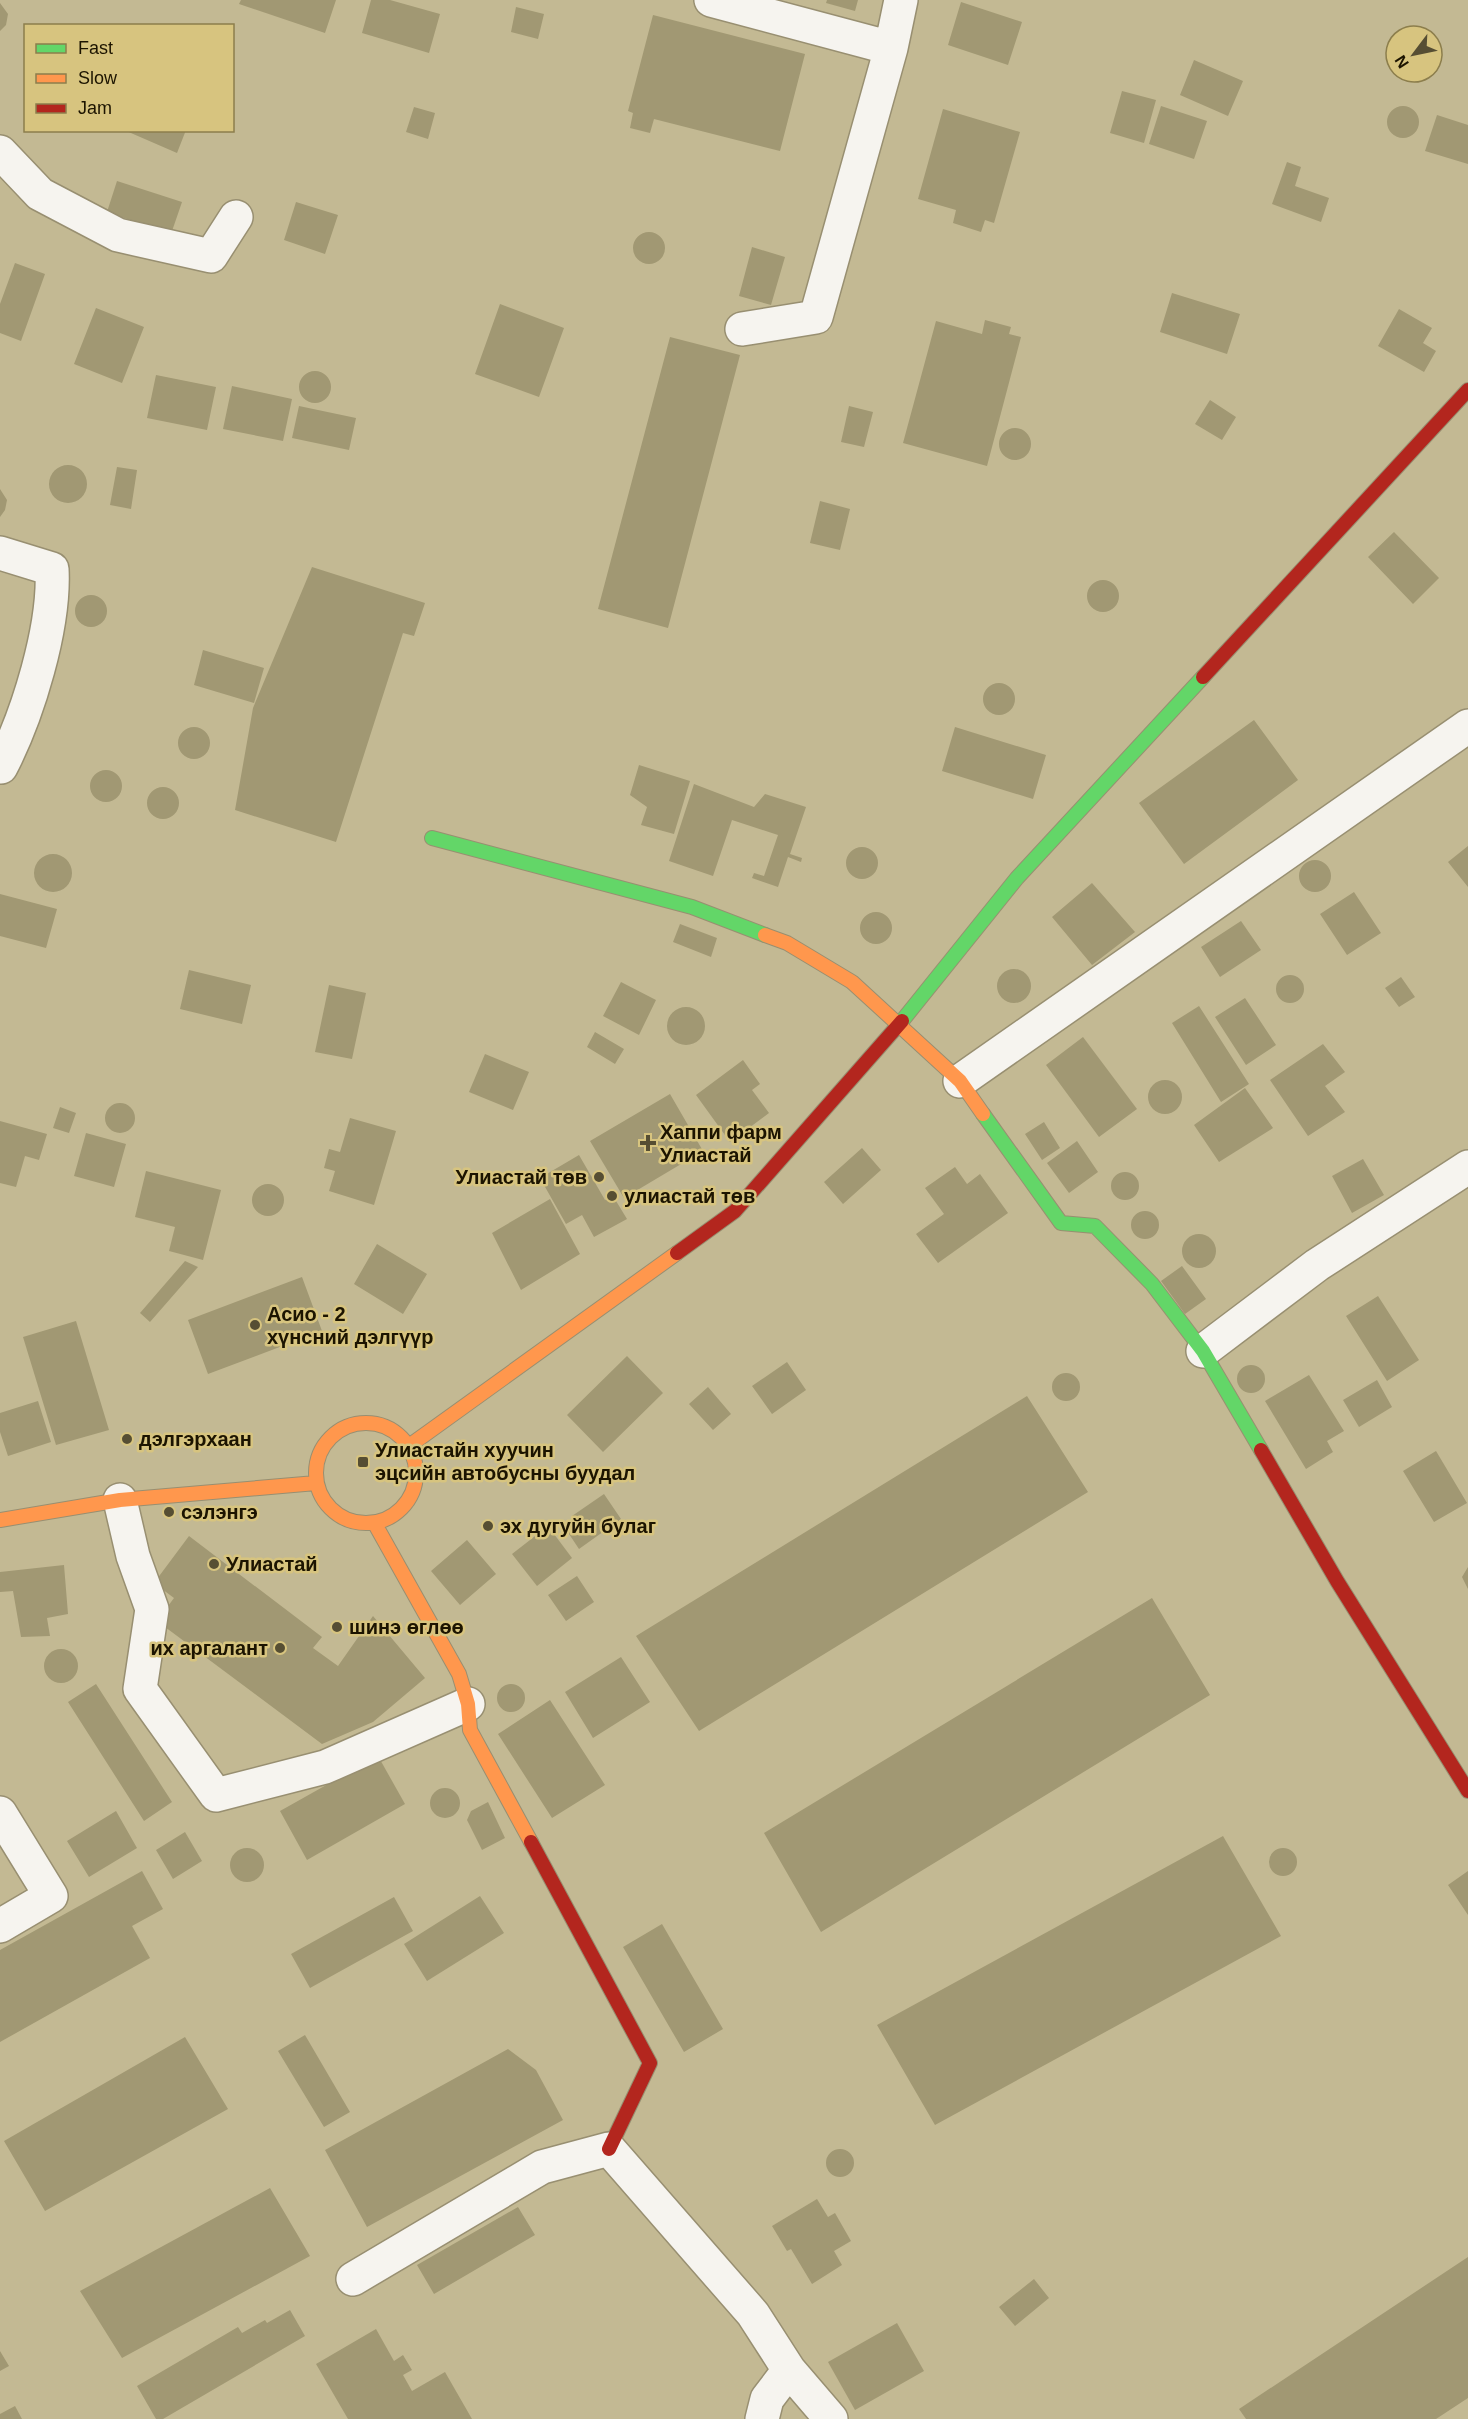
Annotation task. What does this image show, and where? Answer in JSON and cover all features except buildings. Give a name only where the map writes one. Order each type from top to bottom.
[{"type":"street","points":[[711,0],[891,48]]},
{"type":"street","points":[[742,329],[816,317],[891,48],[901,0]]},
{"type":"street","points":[[0,152],[40,194],[118,235],[211,256],[236,217]]},
{"type":"street","points":[[409,1446],[735,1211],[899,1025],[1017,878],[1468,390]]},
{"type":"street","points":[[0,553],[52,569],[53,589],[44,645],[14,742],[1,767]]},
{"type":"street","points":[[960,1081],[1468,726]]},
{"type":"street","points":[[432,838],[692,907],[787,943],[852,982],[960,1081],[1060,1223],[1095,1226],[1152,1284],[1203,1351],[1337,1581],[1468,1791]]},
{"type":"street","points":[[1203,1351],[1317,1265],[1468,1167]]},
{"type":"street","points":[[357,1423],[377,1424],[395,1431],[409,1446],[416,1464],[416,1484],[408,1502],[394,1516],[375,1524],[356,1523],[338,1516],[324,1501],[316,1483],[317,1463],[325,1445],[339,1431],[357,1423]]},
{"type":"street","points":[[0,1520],[120,1500],[316,1483]]},
{"type":"street","points":[[120,1500],[133,1556],[152,1609],[140,1689],[216,1795],[325,1767],[468,1704]]},
{"type":"street","points":[[353,2279],[542,2167],[609,2149],[650,2063],[470,1730],[468,1704],[454,1664],[375,1524]]},
{"type":"street","points":[[0,1813],[51,1896],[0,1926]]},
{"type":"street","points":[[609,2149],[753,2314],[789,2370],[831,2419]]},
{"type":"street","points":[[762,2419],[767,2399],[789,2370]]},
{"type":"traffic: fast","points":[[902,1021],[1017,878],[1203,677]]},
{"type":"traffic: fast","points":[[432,838],[692,907],[765,935]]},
{"type":"traffic: fast","points":[[983,1114],[1061,1223],[1095,1226],[1152,1284],[1203,1351],[1261,1450]]},
{"type":"traffic: slow","points":[[765,935],[787,943],[852,982],[960,1081],[983,1114]]},
{"type":"traffic: slow","points":[[409,1446],[677,1253]]},
{"type":"traffic: slow","points":[[366,1423],[394,1431],[408,1445],[416,1473],[408,1501],[394,1515],[366,1523],[338,1515],[324,1501],[316,1473],[324,1445],[338,1431],[366,1423]]},
{"type":"traffic: slow","points":[[0,1520],[120,1500],[316,1483]]},
{"type":"traffic: slow","points":[[375,1524],[459,1674],[468,1704],[470,1730],[531,1842]]},
{"type":"traffic: jam","points":[[1203,677],[1468,390]]},
{"type":"traffic: jam","points":[[677,1253],[735,1211],[902,1021]]},
{"type":"traffic: jam","points":[[1261,1450],[1337,1581],[1468,1791]]},
{"type":"traffic: jam","points":[[531,1842],[650,2063],[609,2149]]},
{"type":"place","name":"Хаппи фарм Улиастай","points":[[648,1143]]},
{"type":"place","name":"Улиастай төв","points":[[599,1177]]},
{"type":"place","name":"улиастай төв","points":[[612,1196]]},
{"type":"place","name":"Асио - 2 хүнсний дэлгүүр","points":[[255,1325]]},
{"type":"place","name":"дэлгэрхаан","points":[[127,1439]]},
{"type":"place","name":"Улиастайн хуучин эцсийн автобусны буудал","points":[[363,1462]]},
{"type":"place","name":"сэлэнгэ","points":[[169,1512]]},
{"type":"place","name":"эх дугуйн булаг","points":[[488,1526]]},
{"type":"place","name":"Улиастай","points":[[214,1564]]},
{"type":"place","name":"шинэ өглөө","points":[[337,1627]]},
{"type":"place","name":"их аргалант","points":[[280,1648]]}]
